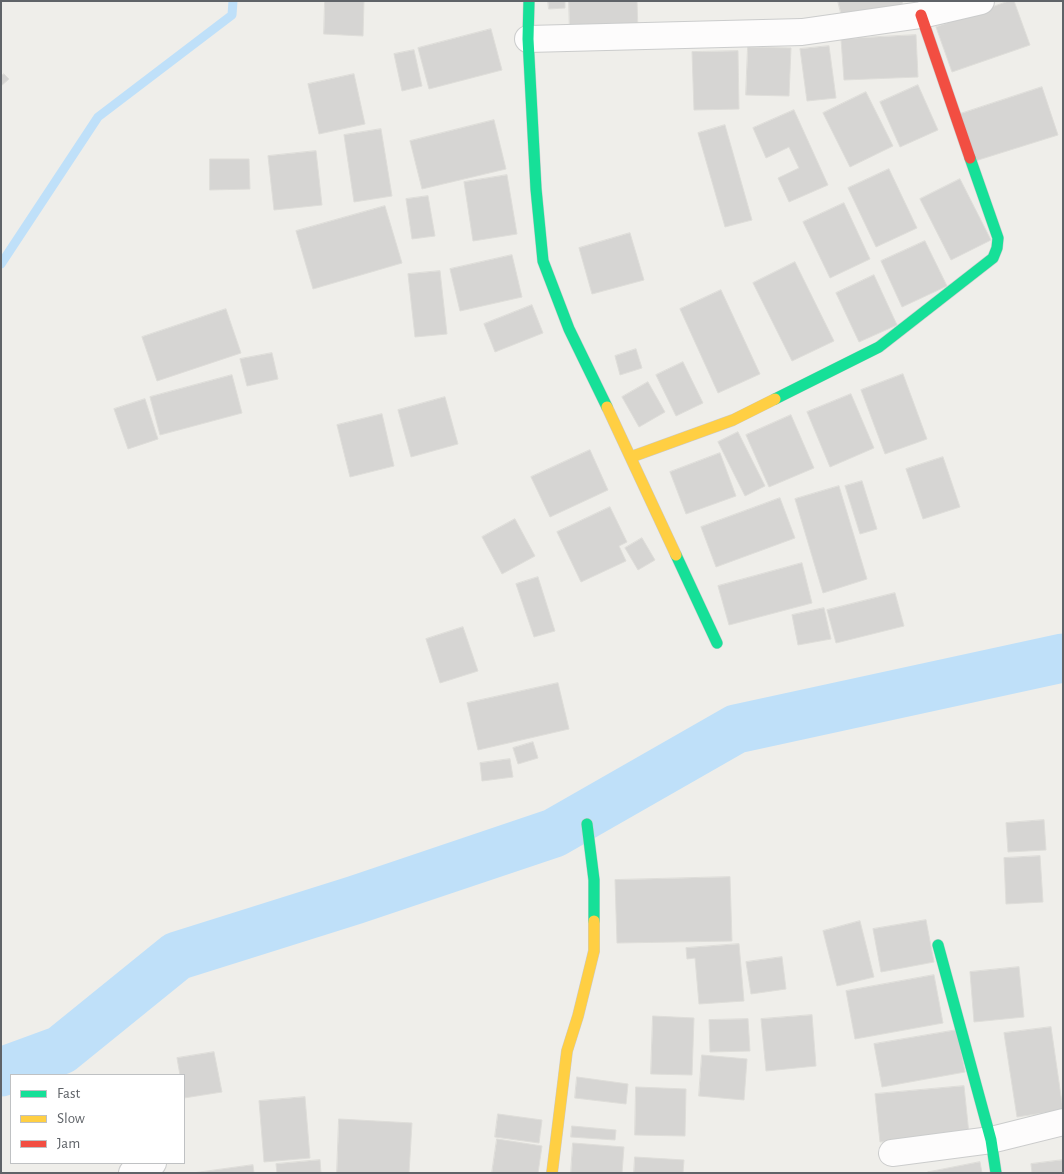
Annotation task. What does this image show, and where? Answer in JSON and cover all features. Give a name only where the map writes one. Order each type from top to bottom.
[{"type":"street","points":[[529,1],[528,39],[536,189],[543,261],[568,329],[631,457],[717,643]]},
{"type":"street","points":[[528,39],[802,32],[921,15],[981,1]]},
{"type":"street","points":[[631,457],[733,420],[880,347],[993,258],[998,238],[921,15]]},
{"type":"street","points":[[552,1173],[567,1051],[594,951],[594,880],[586,824]]},
{"type":"street","points":[[938,945],[991,1140],[996,1173]]},
{"type":"street","points":[[892,1153],[991,1140],[1063,1122]]},
{"type":"street","points":[[132,1173],[153,1164]]},
{"type":"street","points":[[158,1164],[168,1168],[170,1173]]},
{"type":"building","points":[[325,1],[364,1],[363,36],[324,34]]},
{"type":"building","points":[[548,1],[565,1],[565,8],[549,9]]},
{"type":"building","points":[[569,1],[637,1],[638,32],[570,35]]},
{"type":"building","points":[[838,1],[902,1],[903,5],[843,21]]},
{"type":"building","points":[[1009,1],[1014,1],[1030,45],[952,72],[936,27]]},
{"type":"building","points":[[491,29],[502,70],[429,89],[418,48]]},
{"type":"building","points":[[916,35],[918,77],[844,80],[841,39]]},
{"type":"building","points":[[829,46],[836,98],[807,101],[800,49]]},
{"type":"building","points":[[748,47],[791,48],[789,96],[746,95]]},
{"type":"building","points":[[414,50],[422,86],[402,91],[394,54]]},
{"type":"building","points":[[738,51],[739,109],[694,110],[692,52]]},
{"type":"building","points":[[4,74],[9,79],[1,86],[1,76]]},
{"type":"building","points":[[354,74],[365,124],[319,134],[308,84]]},
{"type":"building","points":[[918,85],[938,130],[900,147],[880,102]]},
{"type":"building","points":[[1042,87],[1058,135],[975,161],[960,114]]},
{"type":"building","points":[[866,92],[893,146],[850,167],[823,113]]},
{"type":"building","points":[[794,110],[828,185],[789,202],[778,178],[799,168],[789,147],[766,158],[753,128]]},
{"type":"building","points":[[494,120],[506,169],[422,189],[410,141]]},
{"type":"building","points":[[725,125],[752,220],[725,227],[698,133]]},
{"type":"building","points":[[381,129],[392,196],[354,202],[344,135]]},
{"type":"building","points":[[316,151],[322,205],[274,210],[268,156]]},
{"type":"building","points":[[210,159],[249,159],[250,189],[210,190]]},
{"type":"building","points":[[889,169],[917,228],[876,247],[848,188]]},
{"type":"building","points":[[507,175],[517,234],[473,241],[464,182]]},
{"type":"building","points":[[960,179],[991,240],[951,260],[920,199]]},
{"type":"building","points":[[428,196],[435,236],[412,239],[406,199]]},
{"type":"building","points":[[844,203],[870,259],[830,278],[803,222]]},
{"type":"building","points":[[385,206],[402,263],[313,289],[296,231]]},
{"type":"building","points":[[630,233],[644,280],[592,294],[579,248]]},
{"type":"building","points":[[925,241],[947,286],[902,307],[881,261]]},
{"type":"building","points":[[512,255],[522,297],[460,311],[450,269]]},
{"type":"building","points":[[795,262],[834,341],[792,361],[753,283]]},
{"type":"building","points":[[440,271],[447,334],[415,337],[408,274]]},
{"type":"building","points":[[874,275],[897,325],[859,342],[836,293]]},
{"type":"building","points":[[721,290],[760,374],[718,393],[680,309]]},
{"type":"building","points":[[532,305],[543,333],[495,352],[484,324]]},
{"type":"building","points":[[226,309],[241,353],[157,381],[142,337]]},
{"type":"building","points":[[636,349],[642,368],[620,375],[615,356]]},
{"type":"building","points":[[272,353],[278,379],[247,386],[240,359]]},
{"type":"building","points":[[683,362],[703,403],[676,416],[656,375]]},
{"type":"building","points":[[903,374],[927,439],[885,454],[861,390]]},
{"type":"building","points":[[232,375],[242,413],[160,435],[150,397]]},
{"type":"building","points":[[648,382],[665,412],[639,427],[622,397]]},
{"type":"building","points":[[851,394],[874,448],[830,467],[807,412]]},
{"type":"building","points":[[445,397],[458,444],[411,457],[398,410]]},
{"type":"building","points":[[145,399],[158,439],[128,449],[114,409]]},
{"type":"building","points":[[382,414],[394,466],[350,477],[337,425]]},
{"type":"building","points":[[791,415],[814,468],[769,487],[746,435]]},
{"type":"building","points":[[738,432],[765,486],[745,496],[718,442]]},
{"type":"building","points":[[590,450],[608,490],[550,517],[531,477]]},
{"type":"building","points":[[720,453],[736,496],[686,514],[670,472]]},
{"type":"building","points":[[943,457],[960,507],[923,519],[906,469]]},
{"type":"building","points":[[862,481],[877,529],[860,534],[845,486]]},
{"type":"building","points":[[839,486],[867,579],[823,593],[795,499]]},
{"type":"building","points":[[780,498],[795,538],[716,567],[701,527]]},
{"type":"building","points":[[610,507],[627,542],[619,546],[626,561],[581,582],[557,532]]},
{"type":"building","points":[[515,519],[535,556],[502,574],[482,537]]},
{"type":"building","points":[[642,538],[655,560],[638,570],[625,548]]},
{"type":"building","points":[[802,563],[812,603],[729,625],[718,586]]},
{"type":"building","points":[[538,577],[555,631],[534,637],[516,584]]},
{"type":"building","points":[[895,593],[904,626],[836,643],[827,610]]},
{"type":"building","points":[[824,608],[831,639],[798,645],[792,615]]},
{"type":"building","points":[[463,627],[478,671],[440,683],[426,639]]},
{"type":"building","points":[[558,683],[569,729],[478,750],[467,703]]},
{"type":"building","points":[[533,742],[538,758],[518,764],[513,748]]},
{"type":"building","points":[[510,759],[513,777],[482,781],[480,763]]},
{"type":"building","points":[[1044,820],[1046,850],[1008,852],[1006,823]]},
{"type":"building","points":[[1040,856],[1043,902],[1006,904],[1004,858]]},
{"type":"building","points":[[730,877],[732,941],[617,943],[615,880]]},
{"type":"building","points":[[926,920],[934,962],[881,972],[873,929]]},
{"type":"building","points":[[860,921],[874,977],[837,986],[823,931]]},
{"type":"building","points":[[739,944],[744,1001],[699,1004],[695,958],[687,959],[686,948]]},
{"type":"building","points":[[782,957],[786,989],[751,994],[746,962]]},
{"type":"building","points":[[1019,967],[1024,1017],[974,1022],[970,972]]},
{"type":"building","points":[[934,975],[943,1023],[855,1039],[846,991]]},
{"type":"building","points":[[812,1015],[816,1066],[766,1071],[761,1019]]},
{"type":"building","points":[[653,1016],[694,1018],[692,1075],[651,1074]]},
{"type":"building","points":[[748,1019],[750,1051],[710,1052],[709,1020]]},
{"type":"building","points":[[1051,1027],[1063,1110],[1017,1117],[1004,1033]]},
{"type":"building","points":[[957,1030],[965,1072],[882,1087],[874,1044]]},
{"type":"building","points":[[214,1052],[222,1092],[185,1098],[185,1074],[180,1074],[177,1058]]},
{"type":"building","points":[[702,1055],[747,1059],[744,1100],[699,1096]]},
{"type":"building","points":[[577,1077],[628,1084],[626,1104],[575,1098]]},
{"type":"building","points":[[964,1086],[969,1134],[880,1142],[875,1094]]},
{"type":"building","points":[[636,1087],[686,1089],[685,1136],[635,1135]]},
{"type":"building","points":[[305,1097],[310,1158],[264,1162],[259,1101]]},
{"type":"building","points":[[498,1114],[542,1120],[539,1143],[495,1137]]},
{"type":"building","points":[[339,1119],[412,1123],[409,1173],[337,1173]]},
{"type":"building","points":[[572,1126],[616,1130],[615,1140],[571,1137]]},
{"type":"building","points":[[497,1139],[542,1146],[538,1173],[492,1173]]},
{"type":"building","points":[[573,1143],[624,1147],[622,1173],[571,1173]]},
{"type":"building","points":[[635,1157],[684,1160],[683,1173],[634,1173]]},
{"type":"building","points":[[320,1160],[321,1173],[277,1173],[276,1164]]},
{"type":"building","points":[[1063,1160],[1063,1173],[1032,1173],[1031,1164]]},
{"type":"building","points":[[980,1162],[982,1173],[928,1172]]},
{"type":"building","points":[[253,1165],[254,1173],[193,1173]]},
{"type":"waterway","points":[[1,264],[98,117],[232,15],[233,1]]},
{"type":"waterway","points":[[1,1072],[61,1050],[177,956],[355,900],[554,833],[736,729],[1063,658]]},
{"type":"traffic: fast","points":[[529,1],[528,39],[536,189],[543,261],[569,329],[607,407]]},
{"type":"traffic: fast","points":[[775,399],[879,347],[993,258],[998,238],[970,158]]},
{"type":"traffic: fast","points":[[676,555],[717,643]]},
{"type":"traffic: fast","points":[[587,824],[594,880],[594,921]]},
{"type":"traffic: fast","points":[[938,945],[991,1140],[996,1173]]},
{"type":"traffic: slow","points":[[631,457],[733,420],[775,399]]},
{"type":"traffic: slow","points":[[607,407],[676,555]]},
{"type":"traffic: slow","points":[[552,1173],[567,1051],[594,951],[594,921]]},
{"type":"traffic: jam","points":[[921,15],[970,158]]}]
